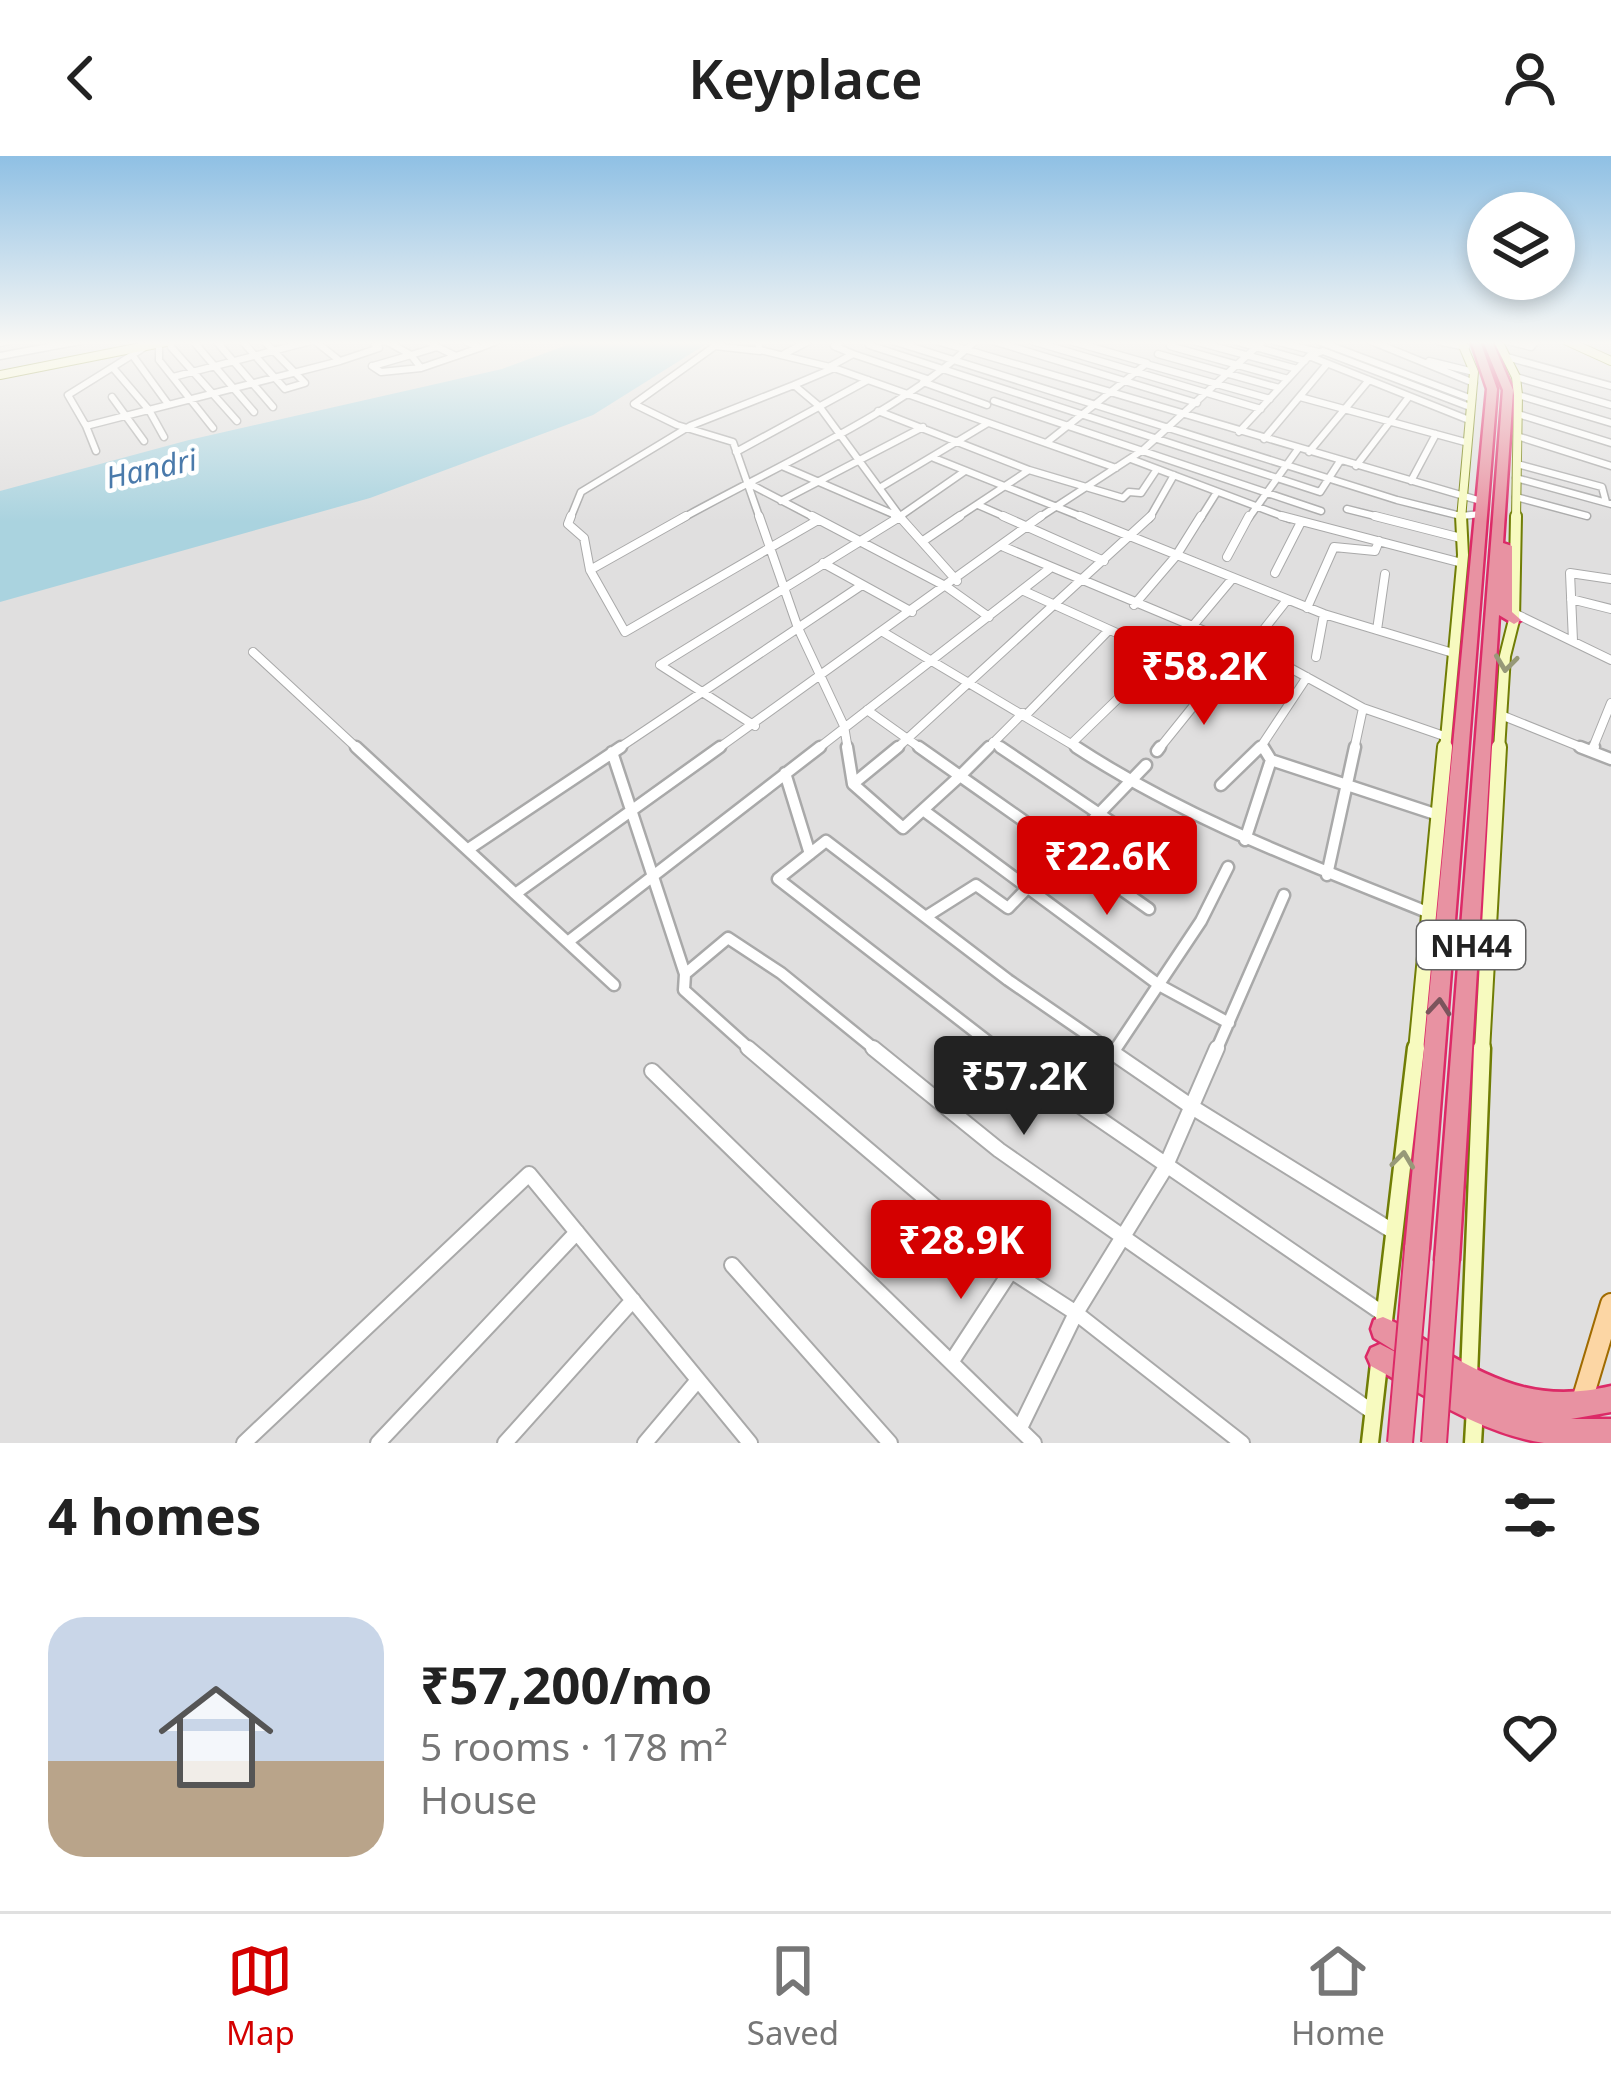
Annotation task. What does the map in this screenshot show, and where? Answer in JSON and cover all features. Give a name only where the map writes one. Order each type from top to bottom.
[{"type":"highway","name":"NH44","points":[[1400,1443],[1491,401]]},
{"type":"highway","name":"NH44","points":[[1434,1443],[1448,1260],[1483,517],[1506,401]]},
{"type":"highway","points":[[1483,517],[1516,515]]},
{"type":"highway","points":[[1462,559],[1483,517]]},
{"type":"highway","points":[[1483,517],[1506,543],[1505,614],[1514,616]]},
{"type":"highway","points":[[1383,1334],[1547,1435],[1574,1438],[1611,1432]]},
{"type":"highway","points":[[1472,1393],[1553,1408],[1602,1398]]},
{"type":"main road","points":[[1602,1398],[1611,1304]]},
{"type":"street","points":[[71,401],[96,451]]},
{"type":"street","points":[[115,401],[144,441]]},
{"type":"street","points":[[141,401],[164,437]]},
{"type":"street","points":[[86,427],[184,401]]},
{"type":"street","points":[[191,401],[213,428]]},
{"type":"street","points":[[218,401],[236,421]]},
{"type":"street","points":[[245,401],[254,412]]},
{"type":"street","points":[[269,401],[273,407]]},
{"type":"street","points":[[638,401],[634,404],[658,410],[675,425],[714,428],[733,442],[798,628],[844,725],[853,784],[903,828],[1109,630]]},
{"type":"street","points":[[755,401],[690,426],[581,492],[568,524],[584,538],[590,570],[625,632],[818,520]]},
{"type":"street","points":[[813,401],[900,517],[957,581]]},
{"type":"street","points":[[736,452],[828,401]]},
{"type":"street","points":[[590,570],[891,401]]},
{"type":"street","points":[[928,401],[1116,468]]},
{"type":"street","points":[[985,401],[1321,511]]},
{"type":"street","points":[[969,416],[994,401]]},
{"type":"street","points":[[1042,401],[1320,492],[1340,461]]},
{"type":"street","points":[[1085,401],[1328,479],[1483,517]]},
{"type":"street","points":[[1046,443],[1097,401]]},
{"type":"street","points":[[1139,401],[1462,496],[1483,517]]},
{"type":"street","points":[[518,892],[1082,487],[1131,459],[1197,403],[1191,401]]},
{"type":"street","points":[[1235,401],[1261,409]]},
{"type":"street","points":[[1239,432],[1268,401]]},
{"type":"street","points":[[1264,440],[1297,401]]},
{"type":"street","points":[[1316,401],[1466,442]]},
{"type":"street","points":[[1309,452],[1352,401]]},
{"type":"street","points":[[1356,466],[1406,401]]},
{"type":"street","points":[[1416,401],[1469,420]]},
{"type":"street","points":[[1464,401],[1471,403]]},
{"type":"street","points":[[1466,401],[1471,403]]},
{"type":"street","points":[[1473,1443],[1487,922],[1505,656],[1514,616],[1518,401]]},
{"type":"street","points":[[1538,401],[1611,423]]},
{"type":"street","points":[[1462,496],[1471,403]]},
{"type":"street","points":[[782,501],[920,426],[942,406]]},
{"type":"street","points":[[877,410],[1029,470],[1124,498],[1130,492],[1141,493],[1157,469]]},
{"type":"street","points":[[1518,415],[1611,443]]},
{"type":"street","points":[[880,487],[988,422]]},
{"type":"street","points":[[1411,481],[1436,434]]},
{"type":"street","points":[[1517,436],[1611,466]]},
{"type":"street","points":[[1227,557],[1255,506],[1298,449]]},
{"type":"street","points":[[934,458],[1307,608],[1453,653]]},
{"type":"street","points":[[1131,459],[1301,522],[1462,559]]},
{"type":"street","points":[[782,466],[900,517]]},
{"type":"street","points":[[923,541],[1029,470]]},
{"type":"street","points":[[755,725],[660,665],[900,517],[965,471]]},
{"type":"street","points":[[1516,471],[1608,503]]},
{"type":"street","points":[[1516,471],[1602,487],[1608,503]]},
{"type":"street","points":[[853,784],[974,685],[1059,607],[1130,538],[1174,475]]},
{"type":"street","points":[[750,484],[947,587],[989,617]]},
{"type":"street","points":[[1134,605],[1176,556],[1217,492]]},
{"type":"street","points":[[1516,497],[1587,516]]},
{"type":"street","points":[[978,506],[1104,561]]},
{"type":"street","points":[[1347,509],[1461,538]]},
{"type":"street","points":[[1370,1443],[1461,538],[1483,517]]},
{"type":"street","points":[[1275,573],[1301,522]]},
{"type":"street","points":[[1307,608],[1334,547],[1375,550],[1379,541]]},
{"type":"street","points":[[1004,547],[1306,677],[1363,708],[1444,736]]},
{"type":"street","points":[[823,563],[913,612]]},
{"type":"street","points":[[569,941],[1049,569]]},
{"type":"street","points":[[1574,641],[1570,573],[1611,579]]},
{"type":"street","points":[[1377,630],[1384,574]]},
{"type":"street","points":[[1071,744],[1191,628],[1232,579]]},
{"type":"street","points":[[470,848],[862,585]]},
{"type":"street","points":[[1024,591],[1247,692]]},
{"type":"street","points":[[1571,599],[1611,609]]},
{"type":"street","points":[[1246,652],[1287,600]]},
{"type":"street","points":[[1316,657],[1324,614]]},
{"type":"street","points":[[1514,616],[1611,660]]},
{"type":"street","points":[[883,632],[1025,714],[1130,782],[1245,840],[1427,912]]},
{"type":"street","points":[[254,652],[614,985]]},
{"type":"street","points":[[1221,785],[1262,745],[1306,677]]},
{"type":"street","points":[[1157,751],[1216,678]]},
{"type":"street","points":[[1592,751],[1611,703]]},
{"type":"street","points":[[1328,875],[1363,708]]},
{"type":"street","points":[[867,710],[1149,908]]},
{"type":"street","points":[[1502,715],[1611,759]]},
{"type":"street","points":[[994,742],[1163,857]]},
{"type":"street","points":[[1262,745],[1271,760],[1435,814]]},
{"type":"street","points":[[612,752],[686,974],[684,990],[834,1125],[1011,1271],[1076,1313],[1242,1443]]},
{"type":"street","points":[[1245,840],[1271,760]]},
{"type":"street","points":[[927,916],[976,885],[1008,908],[1146,765]]},
{"type":"street","points":[[785,773],[810,854]]},
{"type":"street","points":[[922,810],[1159,985],[1228,1023]]},
{"type":"street","points":[[1383,1334],[958,1024],[778,879],[826,841],[1008,980],[1192,1107],[1394,1232]]},
{"type":"street","points":[[1115,1050],[1201,921],[1228,867]]},
{"type":"street","points":[[1020,1428],[1076,1313],[1163,1170],[1284,895]]},
{"type":"street","points":[[686,974],[728,938],[781,973],[999,1150],[1374,1413]]},
{"type":"street","points":[[652,1071],[1034,1443]]},
{"type":"street","points":[[244,1443],[529,1174],[750,1443]]},
{"type":"street","points":[[378,1443],[577,1232]]},
{"type":"street","points":[[732,1265],[890,1443]]},
{"type":"street","points":[[952,1361],[1011,1271]]},
{"type":"street","points":[[505,1443],[633,1300]]},
{"type":"street","points":[[645,1443],[698,1380]]},
{"type":"shaded area","points":[[0,401],[1611,401],[1611,1443],[0,1443]]},
{"type":"water","name":"Handri","points":[[361,401],[615,401],[593,415],[370,498],[0,602],[0,491],[189,440]]}]
